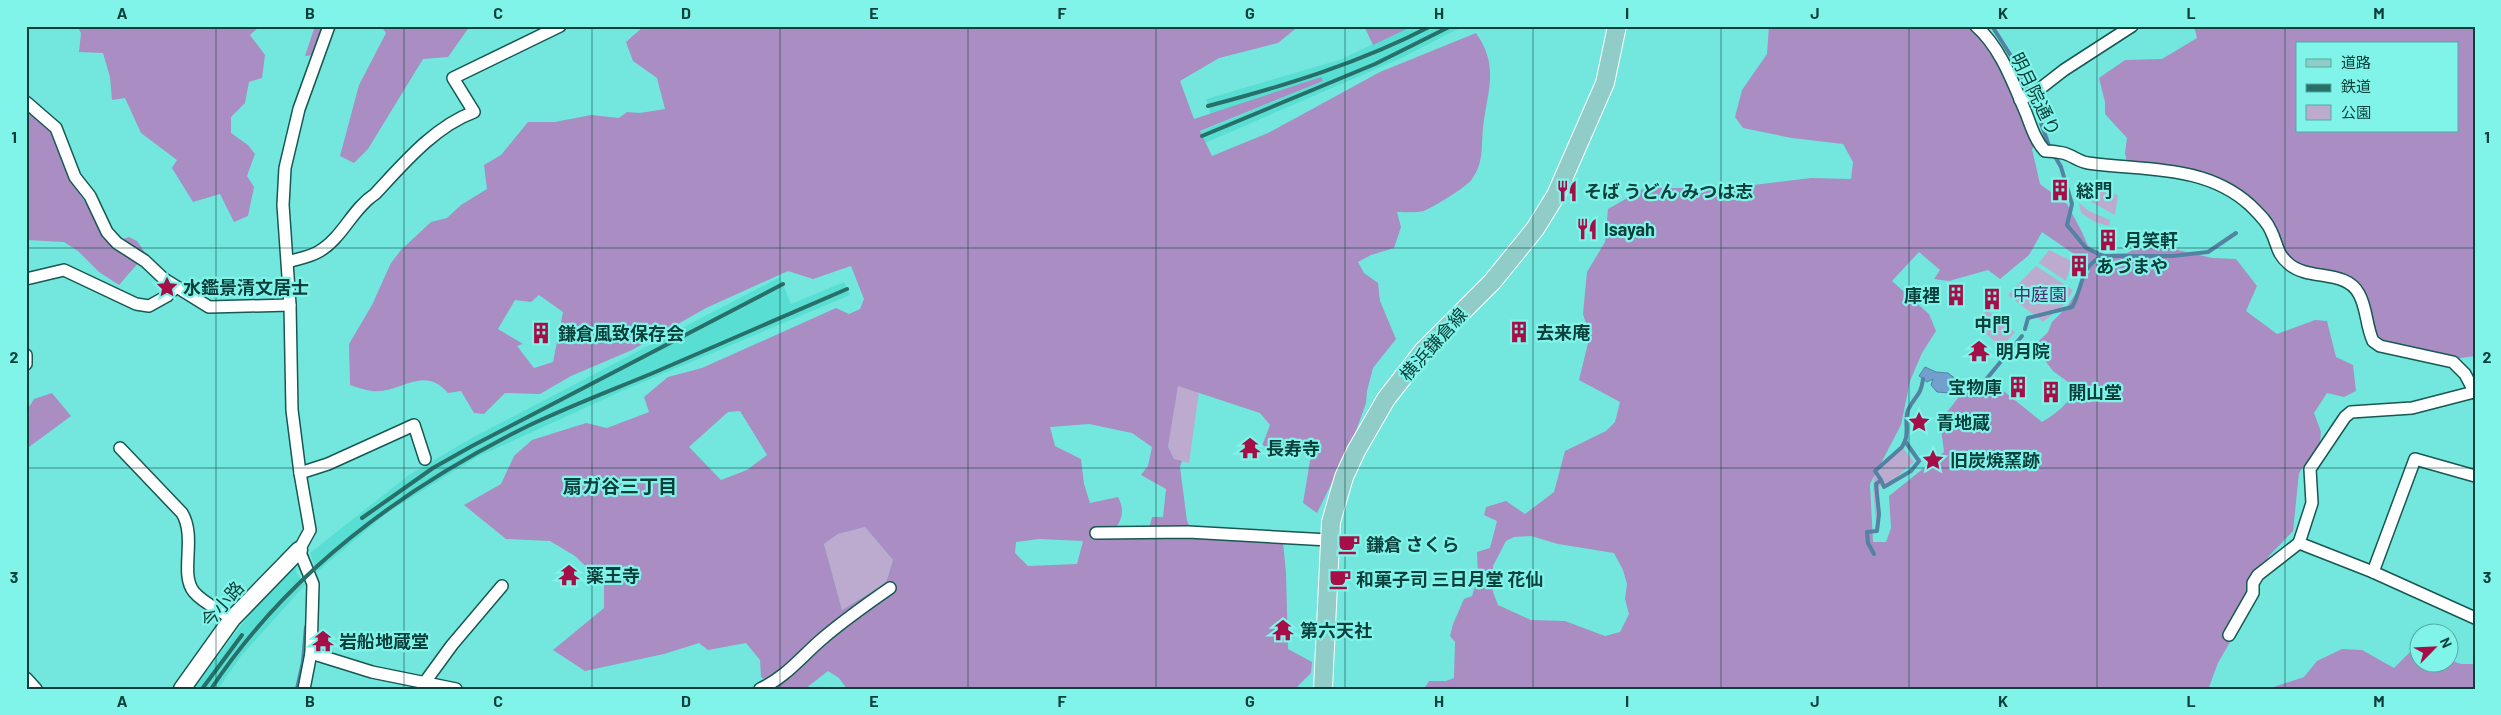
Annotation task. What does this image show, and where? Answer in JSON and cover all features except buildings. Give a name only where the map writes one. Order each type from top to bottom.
[{"type":"main road","name":"横浜鎌倉線","points":[[1323,689],[1329,540],[1331,522],[1344,477],[1367,428],[1386,399],[1424,350],[1492,282],[1535,229],[1556,196],[1605,83],[1617,26]]},
{"type":"street","points":[[304,689],[311,653],[314,584],[299,550],[310,530],[300,473],[291,392],[290,305],[283,206],[289,144],[299,109],[329,26]]},
{"type":"street","points":[[288,262],[318,252],[336,236],[367,199],[375,194],[437,134],[463,116],[474,112],[452,78],[560,26]]},
{"type":"street","name":"明月院通り","points":[[1976,26],[1984,34],[2028,96],[2044,151],[2054,152],[2085,163],[2177,171],[2218,184],[2242,199],[2262,217],[2272,233],[2277,251],[2288,264],[2308,274],[2347,281],[2355,288],[2360,295],[2373,341],[2380,346],[2453,362],[2465,374],[2475,392]]},
{"type":"street","points":[[2028,96],[2132,26]]},
{"type":"street","points":[[26,102],[56,128],[74,177],[90,196],[107,232],[117,243],[145,261],[164,279],[209,307],[290,305]]},
{"type":"street","points":[[26,279],[64,270],[136,304],[149,306],[167,296],[176,287]]},
{"type":"street","points":[[26,355],[26,364]]},
{"type":"street","points":[[2229,635],[2253,593],[2253,583],[2258,575],[2299,543],[2312,503],[2310,469],[2351,412],[2412,408],[2475,392]]},
{"type":"street","points":[[300,473],[328,464],[414,425],[425,459]]},
{"type":"street","points":[[120,448],[182,513],[188,523],[188,578],[192,591],[232,619]]},
{"type":"street","points":[[2373,572],[2415,459],[2475,476]]},
{"type":"street","points":[[1096,533],[1188,532],[1329,540]]},
{"type":"street","points":[[2299,543],[2373,572],[2475,618]]},
{"type":"street","name":"今小路","points":[[182,689],[232,619],[299,550]]},
{"type":"street","points":[[425,682],[452,645],[502,586]]},
{"type":"street","points":[[760,689],[789,672],[811,648],[837,626],[890,588]]},
{"type":"street","points":[[311,653],[372,672],[456,689]]},
{"type":"street","points":[[26,678],[36,689]]},
{"type":"shaded area","points":[[77,26],[260,26],[250,35],[265,55],[262,78],[249,82],[245,103],[231,117],[231,133],[248,145],[255,154],[247,176],[254,187],[248,216],[234,222],[220,194],[193,202],[172,168],[177,160],[141,133],[125,98],[112,100],[110,77],[103,53],[79,52],[81,33]]},
{"type":"shaded area","points":[[315,26],[322,26],[314,55],[305,56]]},
{"type":"shaded area","points":[[381,26],[470,26],[448,57],[423,59],[368,149],[354,163],[340,156],[359,85],[386,33]]},
{"type":"shaded area","points":[[644,26],[1299,26],[1278,43],[1219,58],[1180,81],[1194,119],[1321,77],[1323,81],[1200,131],[1212,156],[1268,133],[1380,72],[1476,33],[1488,57],[1490,68],[1489,91],[1478,167],[1469,183],[1435,205],[1421,212],[1397,212],[1401,227],[1394,248],[1371,255],[1358,262],[1364,273],[1378,283],[1380,301],[1396,339],[1373,368],[1366,403],[1352,442],[1317,513],[1303,503],[1311,455],[1262,446],[1270,425],[1260,413],[1178,386],[1168,447],[1174,459],[1182,461],[1180,467],[1187,521],[1194,535],[1283,542],[1286,573],[1288,649],[1312,662],[1311,673],[1295,689],[847,689],[839,678],[828,671],[805,689],[775,689],[761,677],[760,660],[746,643],[708,650],[699,643],[664,654],[585,671],[553,650],[604,608],[604,584],[575,556],[550,541],[506,539],[464,505],[501,484],[514,456],[532,440],[586,423],[607,428],[649,412],[644,397],[668,377],[702,368],[836,308],[849,314],[860,309],[864,299],[851,266],[813,279],[788,271],[706,308],[632,350],[571,376],[540,394],[505,393],[484,414],[474,413],[461,391],[448,393],[439,385],[430,381],[421,380],[383,391],[369,391],[350,385],[349,344],[372,305],[391,263],[401,250],[431,222],[447,218],[461,205],[487,189],[484,165],[501,155],[528,122],[555,122],[591,115],[619,118],[627,112],[640,113],[665,109],[657,78],[633,61],[626,42]],"holes":[[[539,295],[563,312],[553,362],[534,368],[517,346],[523,344],[498,329],[515,300],[531,302]],[[740,411],[767,455],[747,470],[721,480],[689,447],[728,412]],[[1089,424],[1132,433],[1152,447],[1148,466],[1141,475],[1166,489],[1163,517],[1152,517],[1147,537],[1111,535],[1117,526],[1122,512],[1118,497],[1090,503],[1084,484],[1081,459],[1055,446],[1050,427]],[[865,527],[893,560],[886,583],[842,610],[824,544],[838,534]],[[1039,539],[1083,541],[1077,564],[1028,566],[1015,553],[1016,542]]]},
{"type":"shaded area","points":[[1364,26],[1413,26],[1373,45]]},
{"type":"shaded area","points":[[1413,26],[1464,26],[1399,59],[1205,143],[1200,132],[1323,81],[1321,78],[1211,114],[1206,99],[1339,60]]},
{"type":"shaded area","points":[[1769,26],[1967,26],[1982,41],[1997,64],[2012,80],[2039,140],[2032,149],[2040,184],[2067,204],[2088,246],[2105,254],[2127,253],[2148,243],[2212,258],[2236,259],[2257,286],[2246,311],[2277,334],[2315,320],[2327,321],[2336,357],[2353,365],[2356,391],[2344,397],[2327,393],[2314,413],[2321,432],[2320,443],[2299,473],[2293,531],[2269,556],[2246,614],[2218,663],[2209,687],[2211,689],[1424,689],[1429,681],[1446,681],[1454,678],[1455,642],[1450,636],[1453,624],[1464,599],[1472,596],[1478,577],[1477,552],[1490,548],[1497,521],[1484,515],[1486,507],[1506,501],[1525,514],[1554,492],[1565,451],[1606,431],[1615,422],[1620,402],[1579,380],[1590,335],[1583,314],[1587,272],[1605,242],[1608,209],[1645,188],[1729,188],[1811,178],[1851,179],[1853,162],[1843,144],[1792,138],[1743,128],[1735,117],[1742,90],[1767,54]],"holes":[[[2042,232],[2074,254],[2090,271],[2067,307],[2052,322],[2048,332],[2034,346],[2053,371],[2075,387],[2073,392],[2062,407],[2042,422],[1991,381],[1961,394],[1940,421],[1944,452],[1889,496],[1891,528],[1886,542],[1873,542],[1870,484],[1901,425],[1910,381],[1922,353],[1936,331],[1929,314],[1892,281],[1919,252],[1940,270],[1934,279],[1949,281],[1988,270],[2000,279],[2029,255]],[[1531,536],[1558,544],[1614,553],[1623,570],[1627,584],[1625,599],[1629,614],[1620,632],[1605,636],[1565,621],[1531,620],[1498,605],[1493,592],[1493,566],[1506,541],[1514,537]]]},
{"type":"shaded area","points":[[2194,26],[2475,26],[2475,356],[2454,359],[2388,343],[2380,338],[2372,324],[2367,300],[2359,284],[2346,275],[2305,268],[2293,262],[2266,224],[2230,189],[2210,176],[2183,168],[2128,166],[2125,153],[2127,138],[2105,114],[2105,102],[2099,78],[2125,60],[2162,59],[2197,38]]},
{"type":"shaded area","points":[[26,103],[49,129],[71,181],[112,243],[129,237],[137,241],[146,254],[119,285],[99,272],[78,251],[64,242],[26,240]]},
{"type":"shaded area","points":[[780,277],[791,304],[844,282],[850,295],[622,391],[477,457],[388,512],[317,572],[310,553],[409,475],[470,439]]},
{"type":"shaded area","points":[[52,393],[71,416],[29,447],[26,457],[26,412],[34,399]]},
{"type":"shaded area","points":[[295,566],[297,574],[305,585],[241,656],[218,689],[193,689],[250,614]]},
{"type":"shaded area","points":[[2342,649],[2362,650],[2394,668],[2408,654],[2408,672],[2458,672],[2458,663],[2475,664],[2475,689],[2268,689],[2304,677],[2317,661]]},
{"type":"green space","points":[[2088,189],[2118,195],[2115,215],[2088,200]]},
{"type":"green space","points":[[2079,203],[2089,211],[2110,220],[2109,226],[2095,222],[2081,213]]},
{"type":"green space","points":[[2049,250],[2072,261],[2066,281],[2039,263]]},
{"type":"green space","name":"中庭園","points":[[2036,266],[2073,290],[2064,305],[2043,322],[2008,295]]},
{"type":"green space","points":[[1987,310],[2015,332],[2002,347],[1975,325]]},
{"type":"green space","points":[[1178,385],[1199,392],[1189,463],[1174,460],[1168,447]]},
{"type":"green space","points":[[1902,447],[1914,462],[1894,479],[1879,487],[1879,514],[1876,523],[1873,489],[1875,471]]},
{"type":"green space","points":[[865,527],[893,560],[886,583],[842,610],[824,544],[838,534]]},
{"type":"water","points":[[1925,367],[1936,372],[1948,373],[1966,387],[1950,393],[1937,392],[1931,385],[1933,379],[1927,382],[1919,376]]},
{"type":"waterway","points":[[1992,26],[2018,67],[2049,146],[2061,167],[2072,204],[2067,225],[2086,248],[2103,256],[2172,256],[2208,252],[2236,233]]},
{"type":"waterway","points":[[2025,329],[2028,318],[2072,307],[2086,272],[2095,260],[2103,256]]},
{"type":"waterway","points":[[1979,388],[2022,336]]},
{"type":"waterway","points":[[1874,554],[1868,543],[1867,532],[1877,531],[1879,514],[1876,484],[1881,480],[1884,487],[1911,471],[1919,461],[1905,441],[1907,433],[1906,418],[1908,410],[1919,393],[1923,379]]},
{"type":"waterway","points":[[1881,480],[1875,471],[1902,447],[1905,441]]},
{"type":"waterway","points":[[297,689],[303,662],[306,627]]},
{"type":"railway","points":[[1208,106],[1265,90],[1349,62],[1431,26]]},
{"type":"railway","points":[[1202,136],[1375,64],[1451,26]]},
{"type":"railway","points":[[362,518],[433,468],[472,446],[783,284]]},
{"type":"railway","points":[[211,689],[242,646],[276,607],[313,570],[352,536],[438,476],[483,449],[545,418],[847,289]]},
{"type":"railway","points":[[202,689],[242,635]]},
{"type":"place","name":"総門","points":[[2060,190]]},
{"type":"place","name":"そば うどん みつは志","points":[[1567,191]]},
{"type":"place","name":"Isayah","points":[[1587,229]]},
{"type":"place","name":"月笑軒","points":[[2108,240]]},
{"type":"place","name":"あづまや","points":[[2079,266]]},
{"type":"place","name":"水鑑景清文居士","points":[[167,287]]},
{"type":"place","name":"庫裡","points":[[1956,295]]},
{"type":"place","name":"中門","points":[[1992,299]]},
{"type":"place","name":"去来庵","points":[[1519,332]]},
{"type":"place","name":"鎌倉風致保存会","points":[[541,333]]},
{"type":"place","name":"明月院","points":[[1979,351]]},
{"type":"place","name":"宝物庫","points":[[2018,387]]},
{"type":"place","name":"開山堂","points":[[2051,392]]},
{"type":"place","name":"青地蔵","points":[[1919,422]]},
{"type":"place","name":"長寿寺","points":[[1250,448]]},
{"type":"place","name":"旧炭焼窯跡","points":[[1933,460]]},
{"type":"place","name":"鎌倉 さくら","points":[[1349,544]]},
{"type":"place","name":"薬王寺","points":[[569,575]]},
{"type":"place","name":"和菓子司 三日月堂 花仙","points":[[1340,579]]},
{"type":"place","name":"第六天社","points":[[1283,630]]},
{"type":"place","name":"岩船地蔵堂","points":[[323,641]]},
{"type":"district","name":"扇ガ谷三丁目","points":[[620,485]]}]
